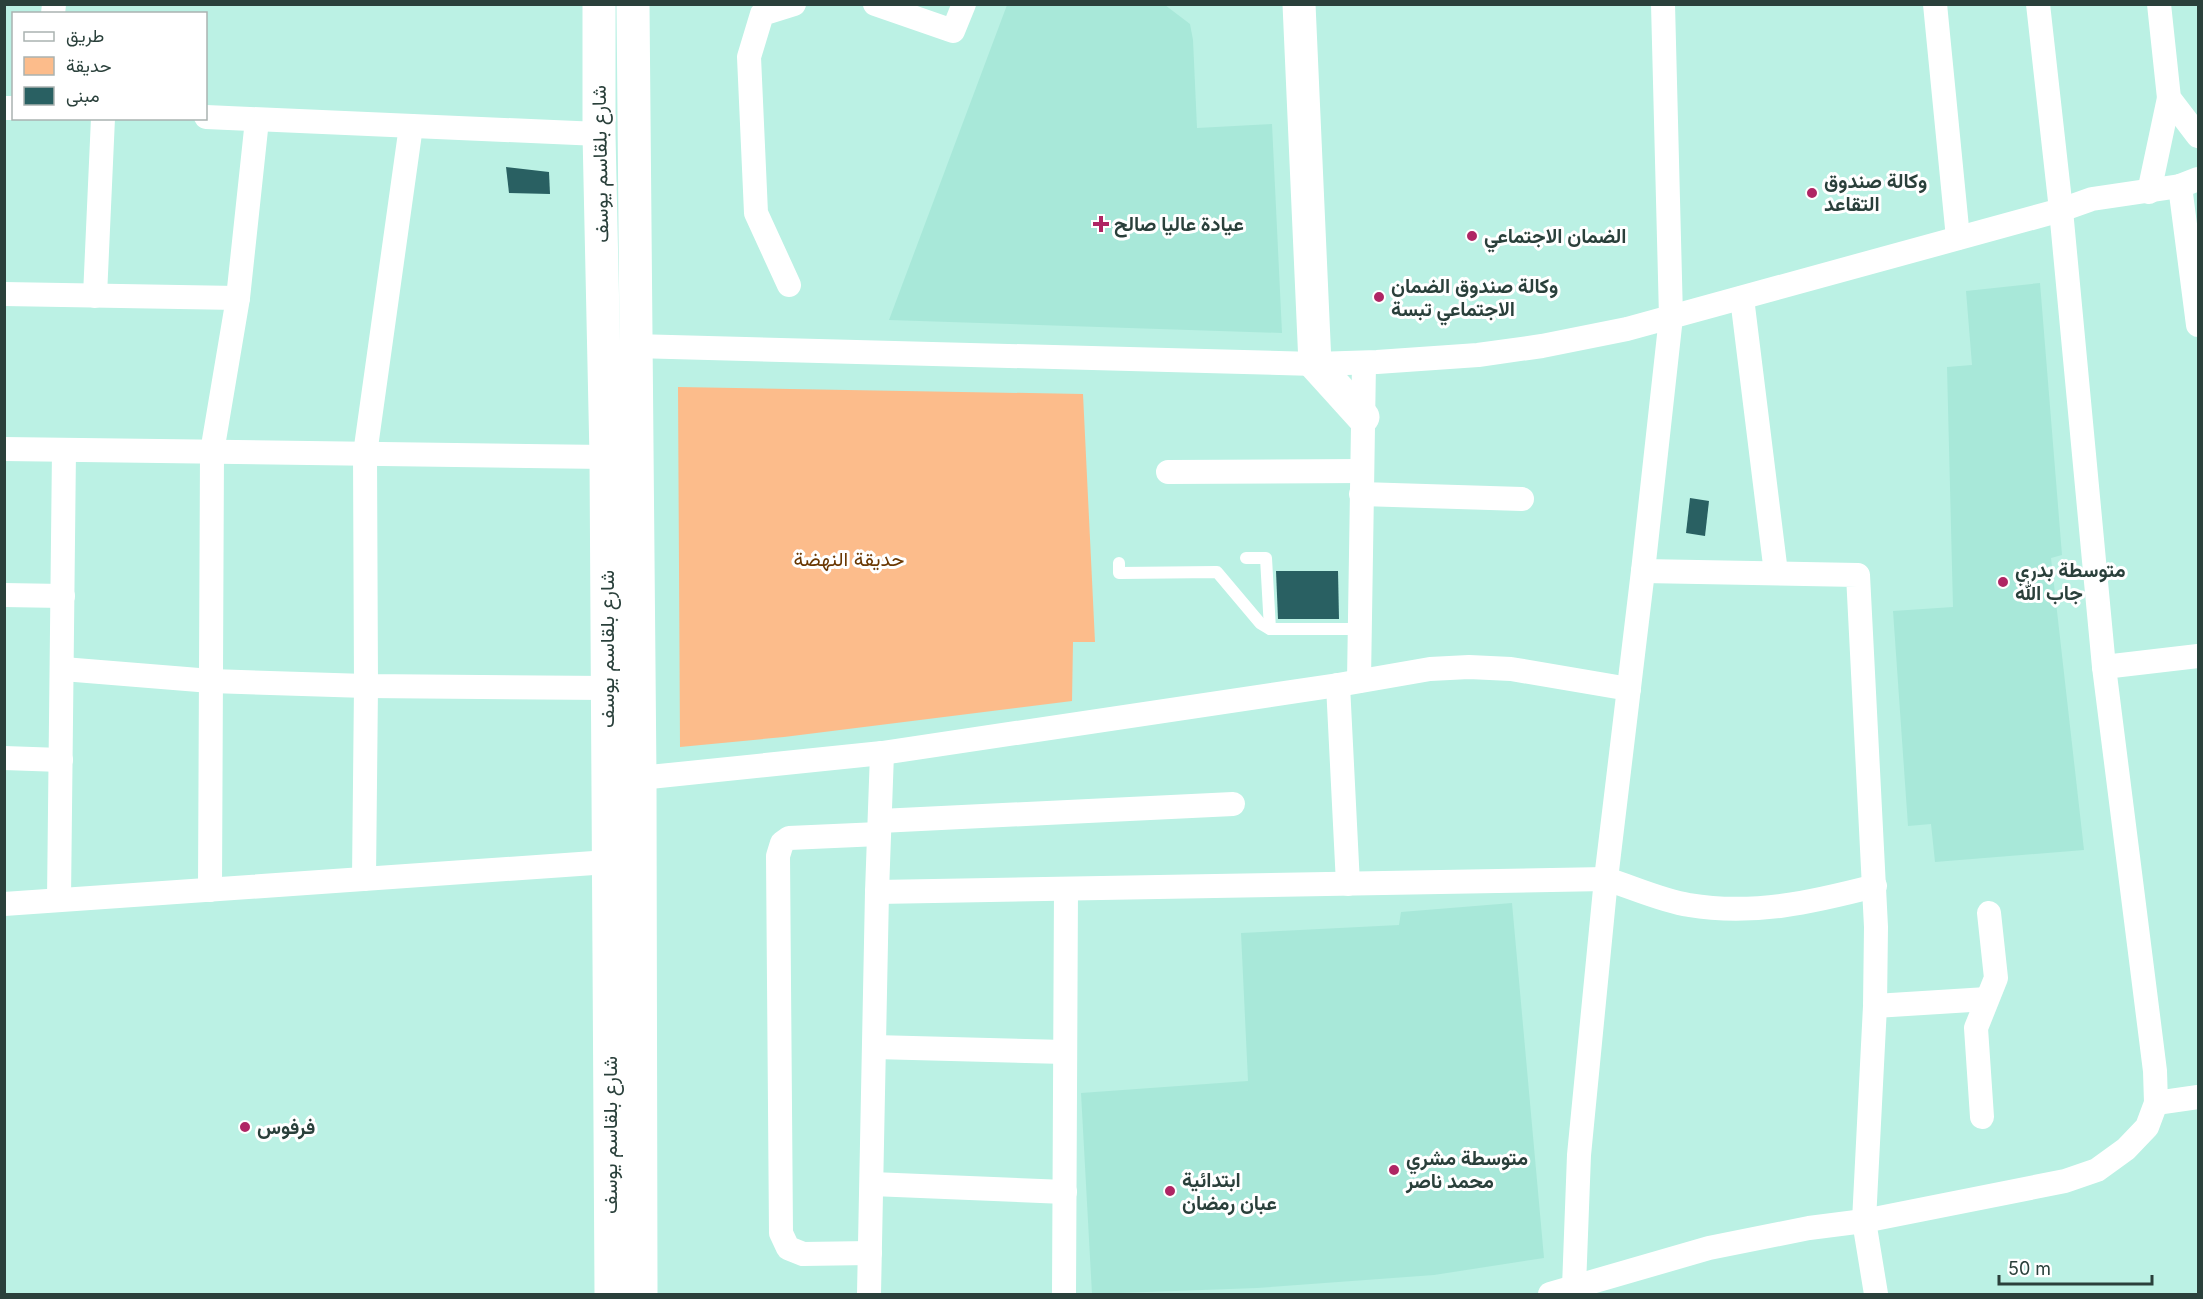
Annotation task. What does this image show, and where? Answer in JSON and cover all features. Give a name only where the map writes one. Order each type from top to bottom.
[{"type":"main road","name":"شارع بلقاسم يوسف","points":[[599,4],[608,688],[610,1294]]},
{"type":"main road","name":"شارع بلقاسم يوسف","points":[[633,4],[634,346],[640,778],[641,1294]]},
{"type":"main road","points":[[1299,4],[1315,364],[1363,417]]},
{"type":"street","points":[[789,285],[756,213],[750,57],[762,14],[794,4]]},
{"type":"street","points":[[875,4],[953,31],[964,4]]},
{"type":"street","points":[[1575,1291],[1579,1155],[1606,879],[1671,317],[1663,4]]},
{"type":"street","points":[[1935,4],[1958,238]]},
{"type":"street","points":[[1550,1294],[1575,1291],[1709,1248],[1809,1228],[1864,1221],[2065,1181],[2097,1170],[2126,1149],[2146,1127],[2156,1103],[2155,1071],[2104,667],[2061,210],[2038,4]]},
{"type":"street","points":[[2149,192],[2169,98],[2158,4]]},
{"type":"street","points":[[2169,98],[2199,136]]},
{"type":"street","points":[[207,117],[599,134]]},
{"type":"street","points":[[95,296],[103,120]]},
{"type":"street","points":[[210,890],[212,452],[238,297],[257,120]]},
{"type":"street","points":[[363,879],[366,686],[365,454],[411,126]]},
{"type":"street","points":[[634,346],[1315,364],[1478,355],[1542,346],[1628,329],[2061,210],[2092,199],[2192,188],[2199,325]]},
{"type":"street","points":[[4,294],[238,297]]},
{"type":"street","points":[[1742,298],[1776,573]]},
{"type":"street","points":[[1348,884],[1349,683],[1359,629],[1364,363]]},
{"type":"street","points":[[4,449],[606,457]]},
{"type":"street","points":[[59,900],[64,450]]},
{"type":"street","points":[[1168,472],[1361,482],[1522,499]]},
{"type":"street","points":[[1643,571],[1858,575],[1876,927],[1875,1006],[1864,1221],[1876,1294]]},
{"type":"street","points":[[4,595],[63,596]]},
{"type":"street","points":[[2104,667],[2199,656]]},
{"type":"street","points":[[640,778],[882,753],[1430,669],[1469,667],[1511,669],[1629,689]]},
{"type":"street","points":[[63,669],[211,681],[366,686],[608,688]]},
{"type":"street","points":[[869,1294],[882,753]]},
{"type":"street","points":[[4,758],[61,760]]},
{"type":"street","points":[[870,1253],[803,1254],[788,1248],[781,1233],[778,856],[782,843],[789,838],[879,828],[1233,804]]},
{"type":"street","points":[[4,904],[608,862]]},
{"type":"street","points":[[877,892],[1606,879],[1687,905],[1732,910],[1783,907],[1875,885]]},
{"type":"street","points":[[1064,1294],[1066,889]]},
{"type":"street","points":[[1982,1117],[1976,1028],[1996,978],[1989,914]]},
{"type":"street","points":[[1875,1006],[1987,999]]},
{"type":"street","points":[[874,1047],[1065,1052]]},
{"type":"street","points":[[2156,1103],[2199,1097]]},
{"type":"street","points":[[872,1184],[1065,1192]]},
{"type":"lane","points":[[1246,558],[1266,558],[1270,629]]},
{"type":"lane","points":[[1119,563],[1119,573],[1217,572],[1260,623],[1270,629],[1359,629]]},
{"type":"shaded area","name":"عيادة عاليا صالح","points":[[1007,5],[1165,5],[1190,24],[1193,40],[1197,128],[1272,124],[1282,333],[889,320]]},
{"type":"shaded area","name":"متوسطة بدري جاب الله","points":[[2040,283],[2062,555],[2051,558],[2084,850],[1935,862],[1931,824],[1908,826],[1893,611],[1953,607],[1947,367],[1972,365],[1966,291]]},
{"type":"shaded area","name":"متوسطة مشري محمد ناصر","points":[[1512,903],[1544,1258],[1434,1275],[1257,1288],[1092,1294],[1081,1093],[1248,1081],[1241,933],[1399,925],[1401,912]]},
{"type":"green space","name":"حديقة النهضة","points":[[678,387],[1083,394],[1095,642],[1073,642],[1072,701],[784,737],[680,747]]},
{"type":"building","points":[[506,167],[549,172],[550,194],[509,193]]},
{"type":"building","points":[[1690,498],[1709,501],[1705,536],[1686,533]]},
{"type":"building","points":[[1276,571],[1338,571],[1339,619],[1278,619]]},
{"type":"place","name":"وكالة صندوق التقاعد","points":[[1812,193]]},
{"type":"place","name":"عيادة عاليا صالح","points":[[1101,224]]},
{"type":"place","name":"الضمان الاجتماعي","points":[[1472,236]]},
{"type":"place","name":"وكالة صندوق الضمان الاجتماعي تبسة","points":[[1379,297]]},
{"type":"place","name":"متوسطة بدري جاب الله","points":[[2003,582]]},
{"type":"place","name":"فرفوس","points":[[245,1127]]},
{"type":"place","name":"متوسطة مشري محمد ناصر","points":[[1394,1170]]},
{"type":"place","name":"ابتدائية عبان رمضان","points":[[1170,1191]]}]
